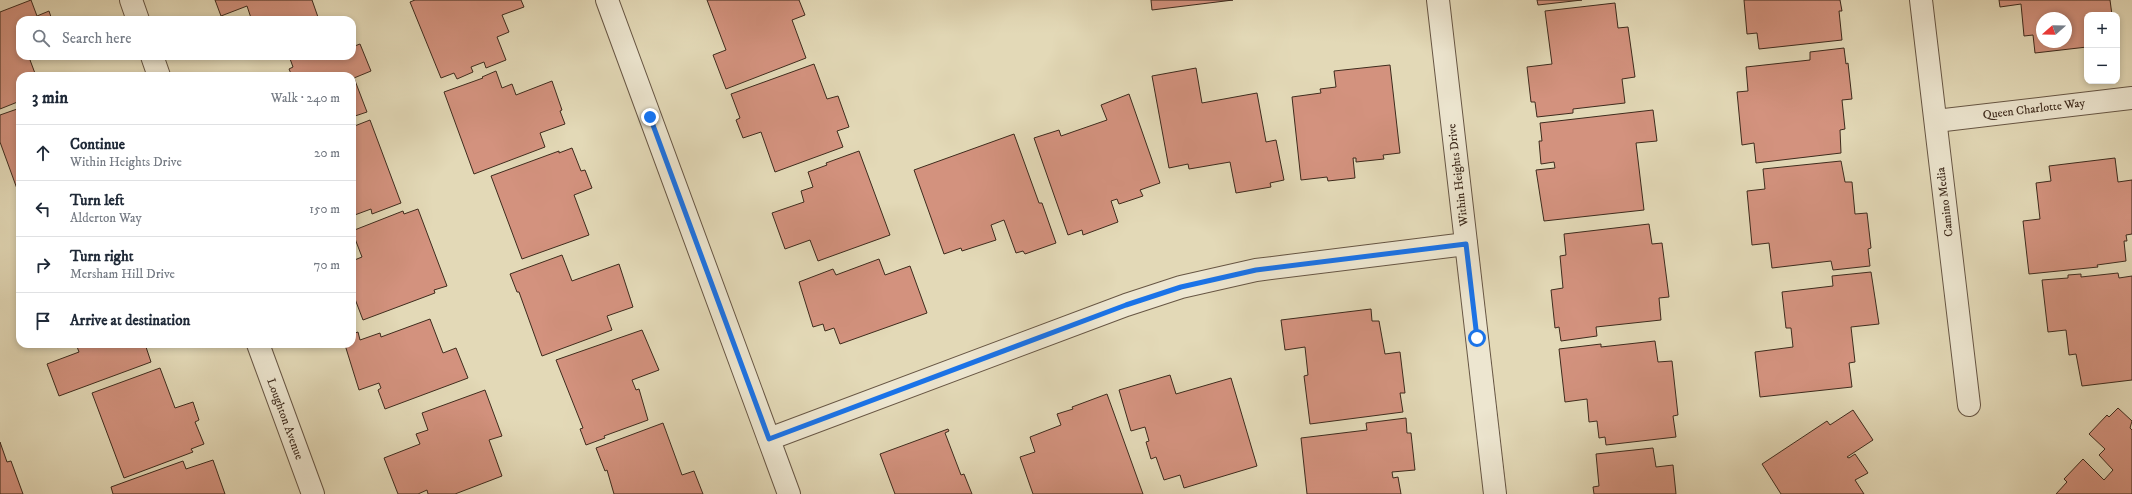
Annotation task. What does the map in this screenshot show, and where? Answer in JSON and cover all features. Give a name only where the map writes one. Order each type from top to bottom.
[{"type":"street","points":[[131,0],[137,16]]},
{"type":"street","points":[[607,0],[789,494]]},
{"type":"street","name":"Within Heights Drive","points":[[1438,0],[1495,494]]},
{"type":"street","name":"Camino Media","points":[[1921,0],[1969,405]]},
{"type":"street","points":[[153,60],[158,72]]},
{"type":"street","name":"Queen Charlotte Way","points":[[1936,121],[2132,98]]},
{"type":"street","points":[[769,439],[1126,305],[1181,287],[1256,270],[1466,244]]},
{"type":"street","name":"Loughton Avenue","points":[[259,348],[313,494]]},
{"type":"building","points":[[31,0],[37,16],[16,16],[16,60],[30,60],[34,72],[16,72],[16,103],[0,109],[0,12]]},
{"type":"building","points":[[215,0],[312,0],[318,16],[250,16],[247,6],[221,16]]},
{"type":"building","points":[[415,0],[521,0],[524,7],[502,15],[509,32],[497,37],[506,60],[486,68],[484,62],[471,67],[473,72],[457,79],[454,73],[441,78],[410,2]]},
{"type":"building","points":[[707,0],[799,0],[805,15],[792,20],[806,58],[726,89],[713,55],[726,50]]},
{"type":"building","points":[[1151,0],[1233,0],[1152,10]]},
{"type":"building","points":[[1537,0],[1582,0],[1538,5]]},
{"type":"building","points":[[1744,0],[1840,0],[1842,11],[1839,11],[1842,40],[1759,49],[1757,33],[1747,34]]},
{"type":"building","points":[[1999,0],[2110,0],[2112,12],[2084,12],[2084,47],[2035,53],[2033,35],[2024,36],[2021,4],[2000,7]]},
{"type":"building","points":[[1615,3],[1618,28],[1628,27],[1635,77],[1622,79],[1625,103],[1573,109],[1573,113],[1537,117],[1535,102],[1531,102],[1527,67],[1552,64],[1545,11]]},
{"type":"building","points":[[49,11],[51,16],[37,16]]},
{"type":"building","points":[[360,44],[371,71],[356,77],[356,72],[290,72],[289,69],[293,67],[290,60],[356,60],[356,46]]},
{"type":"building","points":[[1844,48],[1846,64],[1848,63],[1852,99],[1842,100],[1845,129],[1840,130],[1841,153],[1756,163],[1754,143],[1742,145],[1737,92],[1748,91],[1746,67],[1810,60],[1810,52]]},
{"type":"building","points":[[814,64],[827,99],[838,96],[849,127],[837,131],[843,147],[775,172],[761,132],[743,138],[736,120],[740,118],[731,94]]},
{"type":"building","points":[[1390,65],[1400,153],[1383,155],[1384,159],[1356,162],[1356,158],[1353,158],[1355,178],[1328,181],[1327,177],[1301,180],[1292,97],[1321,93],[1320,89],[1336,87],[1334,71]]},
{"type":"building","points":[[1196,68],[1202,103],[1257,93],[1266,142],[1276,140],[1284,180],[1270,183],[1271,187],[1236,193],[1230,162],[1189,169],[1188,164],[1169,168],[1152,76]]},
{"type":"building","points":[[496,71],[502,88],[512,84],[516,95],[552,81],[565,124],[540,133],[545,147],[474,174],[444,92],[483,78],[482,77]]},
{"type":"building","points":[[356,83],[367,112],[356,116]]},
{"type":"building","points":[[1129,94],[1160,183],[1140,190],[1143,196],[1119,204],[1117,199],[1111,201],[1118,222],[1083,235],[1082,230],[1068,235],[1034,138],[1059,130],[1061,136],[1107,120],[1101,105]]},
{"type":"building","points":[[16,109],[16,186],[0,142],[0,115]]},
{"type":"building","points":[[1653,110],[1657,141],[1636,143],[1644,210],[1544,221],[1536,170],[1555,168],[1554,162],[1541,164],[1539,141],[1542,141],[1540,123]]},
{"type":"building","points":[[370,120],[401,203],[372,214],[371,209],[356,215],[356,125]]},
{"type":"building","points":[[1014,134],[1039,203],[1042,203],[1056,243],[1025,254],[1023,251],[1016,253],[1004,220],[991,225],[996,240],[962,251],[961,248],[944,254],[914,170]]},
{"type":"building","points":[[572,148],[581,171],[585,170],[592,188],[574,195],[589,235],[522,259],[491,176],[559,151],[559,153]]},
{"type":"building","points":[[859,151],[890,235],[818,261],[810,240],[785,249],[772,213],[804,202],[801,191],[813,187],[808,172],[827,165],[826,163]]},
{"type":"building","points":[[2115,158],[2118,182],[2132,180],[2132,234],[2126,235],[2127,241],[2124,241],[2126,261],[2097,265],[2098,267],[2029,274],[2023,221],[2040,219],[2036,183],[2051,181],[2049,166]]},
{"type":"building","points":[[1841,161],[1845,182],[1852,182],[1855,214],[1867,213],[1871,248],[1868,249],[1870,266],[1833,270],[1831,261],[1772,268],[1769,243],[1752,245],[1747,191],[1765,189],[1763,169]]},
{"type":"building","points":[[418,209],[447,286],[434,290],[435,293],[363,320],[356,302],[356,259],[362,257],[356,241],[356,229],[403,211],[404,214]]},
{"type":"building","points":[[1649,224],[1652,244],[1662,243],[1669,297],[1659,298],[1661,320],[1596,327],[1597,336],[1561,341],[1559,327],[1555,328],[1551,290],[1563,288],[1560,256],[1566,255],[1564,234]]},
{"type":"building","points":[[562,255],[572,281],[619,264],[633,307],[607,316],[612,330],[542,356],[519,292],[517,292],[510,274]]},
{"type":"building","points":[[879,259],[885,275],[910,266],[927,313],[840,344],[834,328],[825,331],[823,324],[813,327],[799,282],[833,269],[836,275]]},
{"type":"building","points":[[1871,272],[1879,324],[1851,327],[1855,362],[1849,363],[1852,387],[1760,397],[1755,352],[1793,347],[1791,328],[1786,328],[1782,292],[1833,286],[1832,276]]},
{"type":"building","points":[[2118,273],[2119,278],[2132,276],[2132,380],[2082,386],[2076,354],[2069,355],[2066,330],[2048,332],[2042,280],[2068,278],[2068,275],[2081,274],[2081,277]]},
{"type":"building","points":[[1371,309],[1372,321],[1379,321],[1385,354],[1400,352],[1405,393],[1400,393],[1403,412],[1310,424],[1304,376],[1308,375],[1305,347],[1285,350],[1281,320]]},
{"type":"building","points":[[430,319],[443,353],[456,348],[468,378],[385,409],[378,390],[381,388],[379,383],[359,390],[346,348],[356,348],[356,333],[358,332],[360,340],[380,333],[381,337]]},
{"type":"building","points":[[642,330],[659,370],[632,380],[636,390],[639,389],[648,420],[604,436],[605,438],[586,445],[580,429],[583,428],[556,360]]},
{"type":"building","points":[[1655,341],[1658,362],[1672,361],[1678,415],[1673,416],[1676,437],[1606,445],[1605,437],[1599,438],[1597,421],[1589,422],[1587,399],[1565,402],[1559,349],[1601,344],[1601,347]]},
{"type":"building","points":[[78,348],[146,348],[151,362],[59,396],[47,364],[79,352]]},
{"type":"building","points":[[160,368],[175,408],[193,402],[199,420],[195,422],[204,444],[191,449],[193,452],[124,478],[92,393]]},
{"type":"building","points":[[1170,375],[1176,394],[1231,378],[1257,466],[1184,488],[1180,475],[1164,480],[1156,457],[1151,459],[1146,442],[1149,441],[1145,427],[1131,431],[1119,390]]},
{"type":"building","points":[[485,390],[502,436],[489,440],[502,476],[455,494],[428,494],[427,490],[418,494],[398,494],[384,458],[420,444],[416,434],[428,430],[422,413]]},
{"type":"building","points":[[1107,394],[1143,494],[1033,494],[1020,457],[1035,452],[1030,437],[1061,425],[1057,414],[1073,409],[1072,407]]},
{"type":"building","points":[[2118,408],[2132,421],[2130,428],[2132,430],[2132,494],[2056,494],[2067,482],[2064,479],[2083,459],[2104,480],[2113,470],[2099,455],[2105,449],[2089,434],[2107,415],[2109,417]]},
{"type":"building","points":[[1853,410],[1873,440],[1847,457],[1849,458],[1855,454],[1868,473],[1855,480],[1864,494],[1781,494],[1762,464],[1827,421],[1830,425]]},
{"type":"building","points":[[1406,418],[1407,433],[1411,433],[1415,470],[1392,472],[1393,478],[1398,477],[1401,494],[1307,494],[1301,438],[1367,430],[1366,423]]},
{"type":"building","points":[[663,423],[682,475],[694,471],[703,494],[614,494],[607,470],[605,471],[596,448]]},
{"type":"building","points":[[948,429],[949,431],[945,433],[961,475],[964,474],[972,494],[895,494],[880,454]]},
{"type":"building","points":[[0,442],[7,462],[11,461],[23,494],[0,494]]},
{"type":"building","points":[[1653,448],[1656,467],[1673,465],[1676,494],[1594,494],[1593,487],[1599,486],[1596,454]]},
{"type":"building","points":[[213,460],[225,494],[113,494],[111,487],[183,461],[186,469]]},
{"type":"route","points":[[650,117],[769,439],[1126,305],[1181,287],[1256,270],[1466,244],[1477,338]]}]
